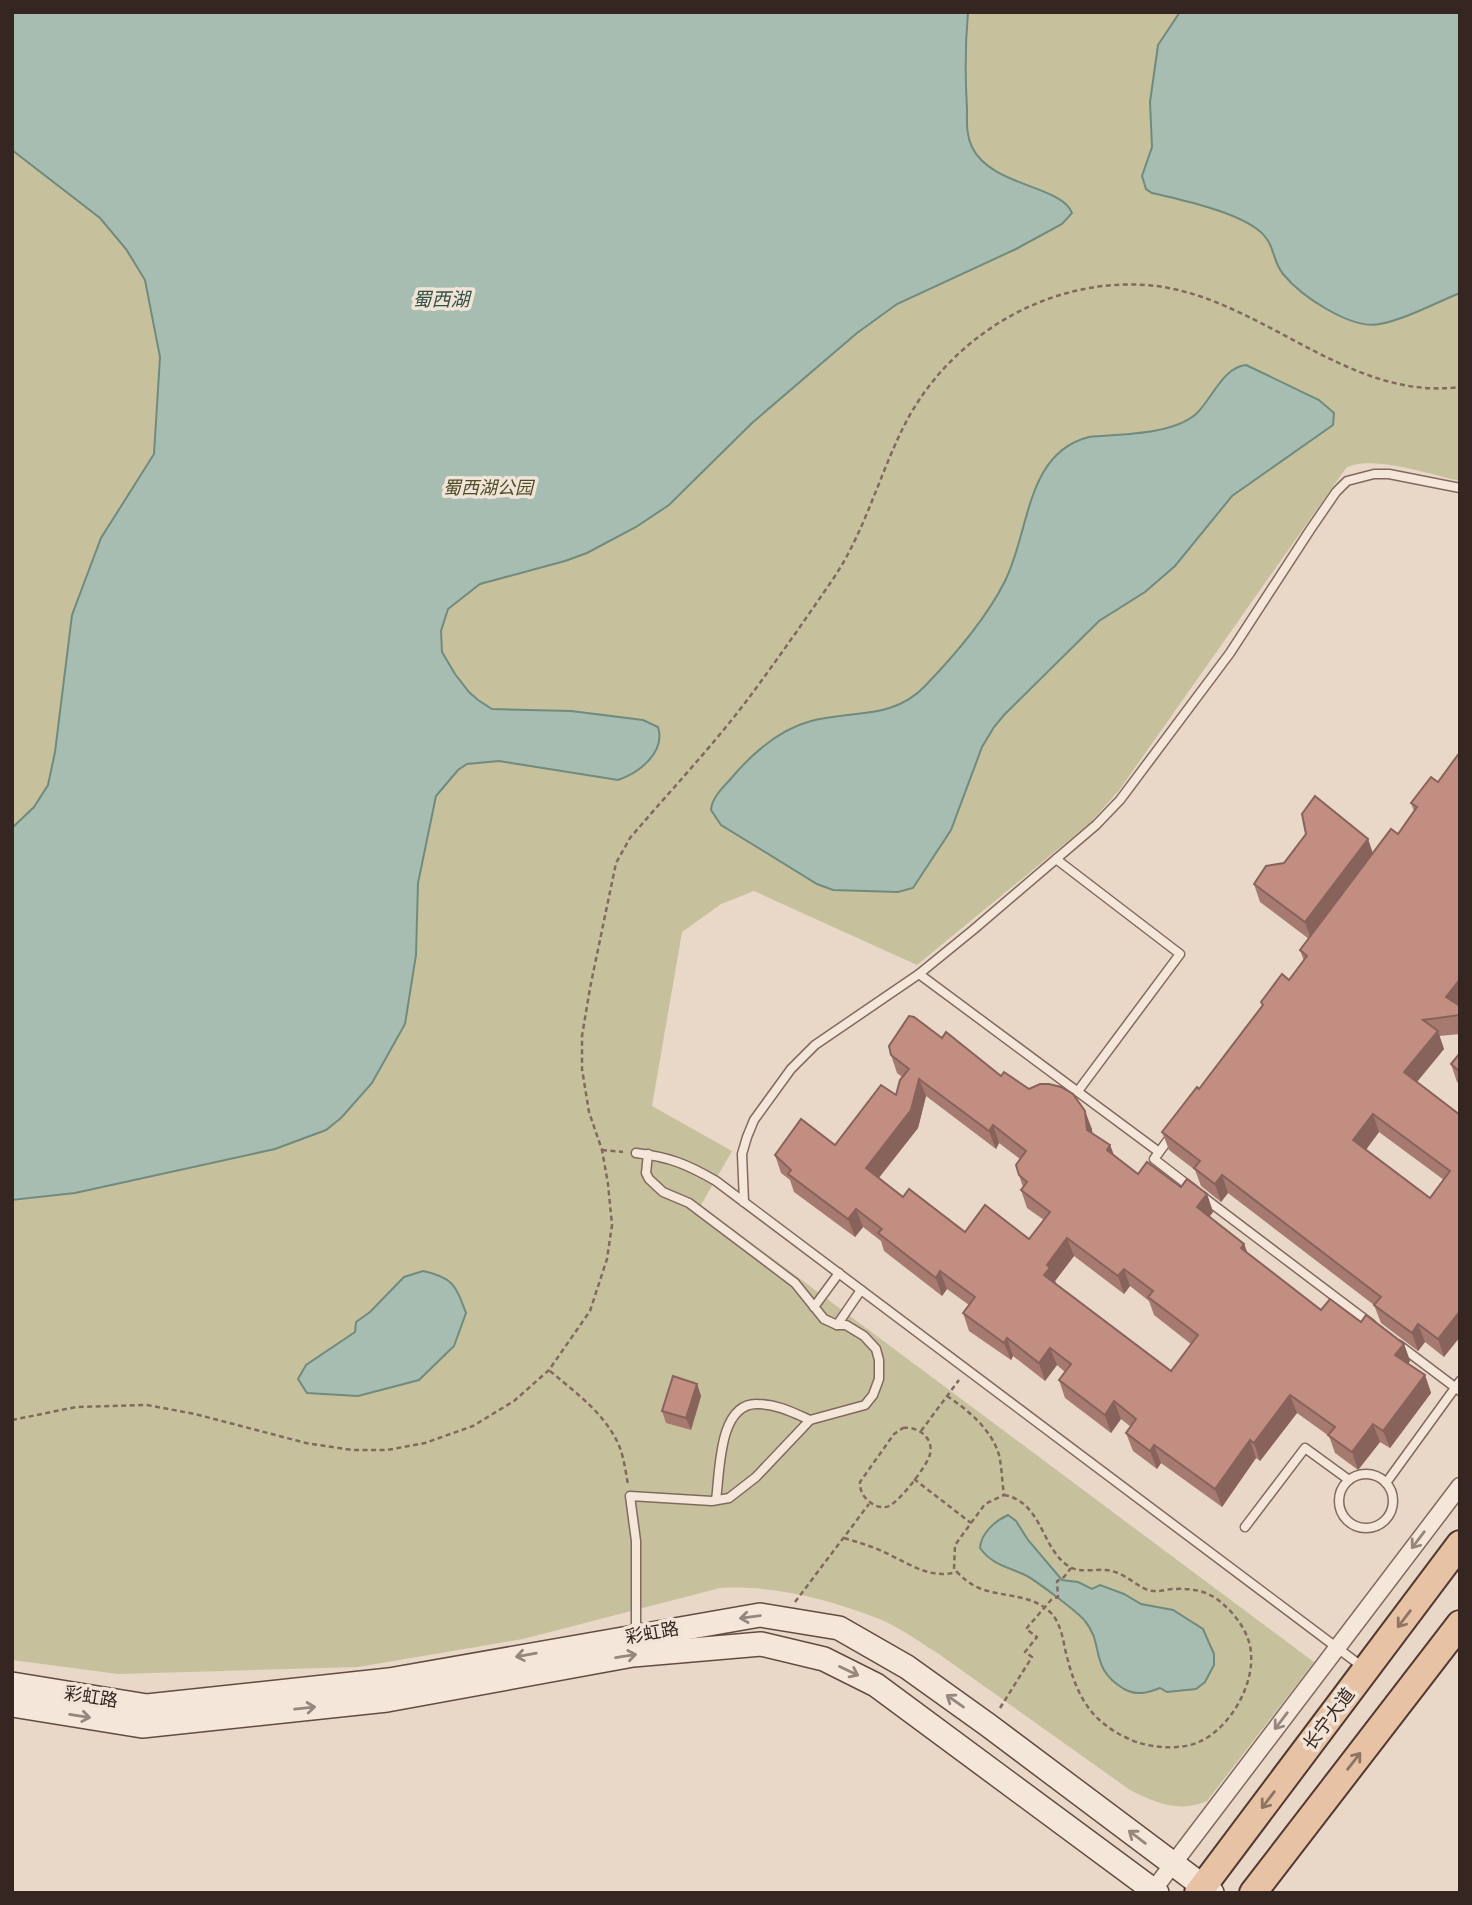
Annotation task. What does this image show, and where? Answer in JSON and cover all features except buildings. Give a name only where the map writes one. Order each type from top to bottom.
[{"type":"main road","name":"长宁大道","points":[[1204,1891],[1460,1544]]},
{"type":"main road","name":"彩虹路","points":[[12,1684],[147,1706],[390,1680],[760,1615],[839,1629],[907,1667],[1173,1864],[1204,1891]]},
{"type":"main road","points":[[1253,1893],[1460,1624]]},
{"type":"main road","name":"彩虹路","points":[[12,1704],[142,1726],[387,1700],[633,1655],[761,1644],[824,1659],[876,1685],[1154,1892]]},
{"type":"street","points":[[1154,1892],[1460,1486]]},
{"type":"lane","points":[[744,1202],[743,1154],[747,1138],[754,1120],[794,1066],[815,1045],[919,974],[1056,859],[1120,800],[1230,653],[1310,530],[1336,492],[1347,481],[1374,474],[1389,474],[1460,488]]},
{"type":"lane","points":[[1056,859],[1180,954],[1078,1091]]},
{"type":"lane","points":[[919,974],[1159,1152]]},
{"type":"lane","points":[[1176,1130],[1154,1160],[1383,1333]]},
{"type":"lane","points":[[636,1153],[660,1155],[686,1164],[716,1181],[1366,1670]]},
{"type":"lane","points":[[636,1635],[636,1541],[630,1496],[716,1500],[736,1494],[786,1447],[810,1420],[859,1408],[869,1400],[877,1388],[879,1369],[876,1349],[855,1329],[824,1319],[795,1283],[689,1203],[663,1192],[654,1185],[646,1172],[648,1154]]},
{"type":"lane","points":[[814,1307],[839,1273]]},
{"type":"lane","points":[[836,1325],[861,1290]]},
{"type":"lane","points":[[1394,1341],[1460,1391]]},
{"type":"lane","points":[[1386,1483],[1460,1381]]},
{"type":"lane","points":[[716,1500],[725,1434],[734,1415],[747,1405],[758,1404],[781,1408],[810,1420]]},
{"type":"lane","points":[[1245,1527],[1305,1448],[1349,1480]]},
{"type":"lane","points":[[1366,1474],[1375,1475],[1386,1483],[1393,1495],[1391,1514],[1376,1527],[1356,1527],[1342,1514],[1339,1495],[1349,1480],[1366,1474]]},
{"type":"path","points":[[12,1420],[76,1407],[146,1405],[195,1414],[306,1443],[352,1450],[387,1450],[425,1443],[473,1426],[514,1401],[549,1370],[590,1311],[607,1259],[612,1225],[602,1150],[589,1112],[582,1069],[582,1036],[616,863],[630,838],[746,701],[835,576],[862,526],[902,430],[920,397],[944,366],[983,332],[1027,307],[1072,292],[1110,285],[1147,285],[1189,292],[1226,304],[1372,377],[1411,387],[1460,387]]},
{"type":"path","points":[[602,1150],[636,1153]]},
{"type":"path","points":[[549,1370],[592,1407],[612,1430],[621,1450],[630,1496]]},
{"type":"path","points":[[921,1431],[967,1370]]},
{"type":"path","points":[[947,1396],[968,1410],[991,1438],[998,1454],[1004,1495]]},
{"type":"path","points":[[911,1428],[921,1431],[928,1440],[931,1452],[927,1462],[891,1505],[880,1507],[870,1503],[860,1487],[870,1465],[898,1430],[911,1428]]},
{"type":"path","points":[[914,1479],[971,1523]]},
{"type":"path","points":[[1004,1495],[1014,1497],[1025,1504],[1061,1560],[1071,1567],[1123,1574],[1149,1590],[1198,1589],[1224,1604],[1237,1618],[1247,1636],[1251,1653],[1247,1684],[1232,1712],[1209,1737],[1190,1746],[1149,1745],[1121,1735],[1094,1715],[1080,1697],[1072,1679],[1062,1635],[1052,1614],[1022,1597],[977,1587],[954,1569],[955,1545],[985,1504],[1004,1495]]},
{"type":"path","points":[[783,1619],[870,1503]]},
{"type":"path","points":[[844,1538],[870,1546],[934,1575],[944,1576],[957,1572]]},
{"type":"path","points":[[988,1725],[1032,1657],[1025,1652],[1037,1637],[1026,1629],[1051,1600],[1058,1597],[1057,1581],[1064,1577],[1071,1567]]},
{"type":"green space","name":"蜀西湖公园","points":[[12,12],[1460,12],[1460,481],[1386,464],[1357,464],[1346,468],[1120,789],[1091,822],[917,965],[754,891],[721,904],[682,932],[652,1106],[732,1151],[701,1205],[1314,1662],[1207,1801],[1197,1805],[1177,1806],[1139,1795],[898,1628],[837,1604],[778,1591],[720,1588],[523,1639],[358,1667],[118,1674],[12,1660]]},
{"type":"water","name":"蜀西湖","points":[[12,12],[968,12],[967,124],[972,147],[981,160],[994,170],[1055,197],[1066,204],[1072,213],[1062,224],[1016,249],[897,304],[857,333],[752,423],[669,505],[636,527],[587,553],[480,584],[448,609],[441,631],[442,652],[455,674],[478,700],[492,709],[571,711],[643,720],[658,727],[658,745],[642,767],[618,780],[499,761],[467,764],[458,770],[436,796],[418,883],[416,955],[405,1024],[372,1083],[341,1118],[326,1130],[275,1149],[75,1193],[12,1200],[12,828],[34,807],[48,785],[55,752],[72,615],[101,538],[154,454],[160,357],[145,280],[126,249],[100,218],[12,150]]},
{"type":"water","points":[[1180,12],[1460,12],[1460,293],[1390,322],[1355,322],[1327,310],[1291,283],[1279,268],[1267,240],[1257,229],[1235,217],[1146,189],[1142,176],[1152,147],[1150,102],[1158,45]]},
{"type":"water","points":[[1246,365],[1319,400],[1334,413],[1333,425],[1232,496],[1175,566],[1145,592],[1099,621],[1004,715],[982,747],[951,830],[913,888],[898,892],[833,890],[817,884],[721,825],[711,810],[716,796],[742,766],[769,742],[811,721],[871,712],[899,704],[913,697],[936,675],[998,595],[1013,561],[1032,497],[1052,459],[1068,446],[1089,437],[1160,430],[1186,421],[1202,408],[1224,377]]},
{"type":"water","points":[[423,1271],[441,1276],[452,1284],[463,1304],[466,1313],[454,1346],[419,1380],[358,1396],[307,1393],[298,1379],[306,1365],[355,1332],[356,1322],[370,1312],[404,1277]]},
{"type":"water","points":[[1008,1515],[1016,1521],[1028,1540],[1062,1580],[1078,1582],[1092,1589],[1100,1585],[1141,1604],[1173,1610],[1203,1629],[1214,1654],[1214,1665],[1205,1682],[1196,1689],[1167,1692],[1160,1688],[1138,1693],[1124,1689],[1113,1681],[1101,1664],[1091,1630],[1081,1617],[1037,1583],[995,1561],[980,1548],[983,1537],[990,1528]]}]
